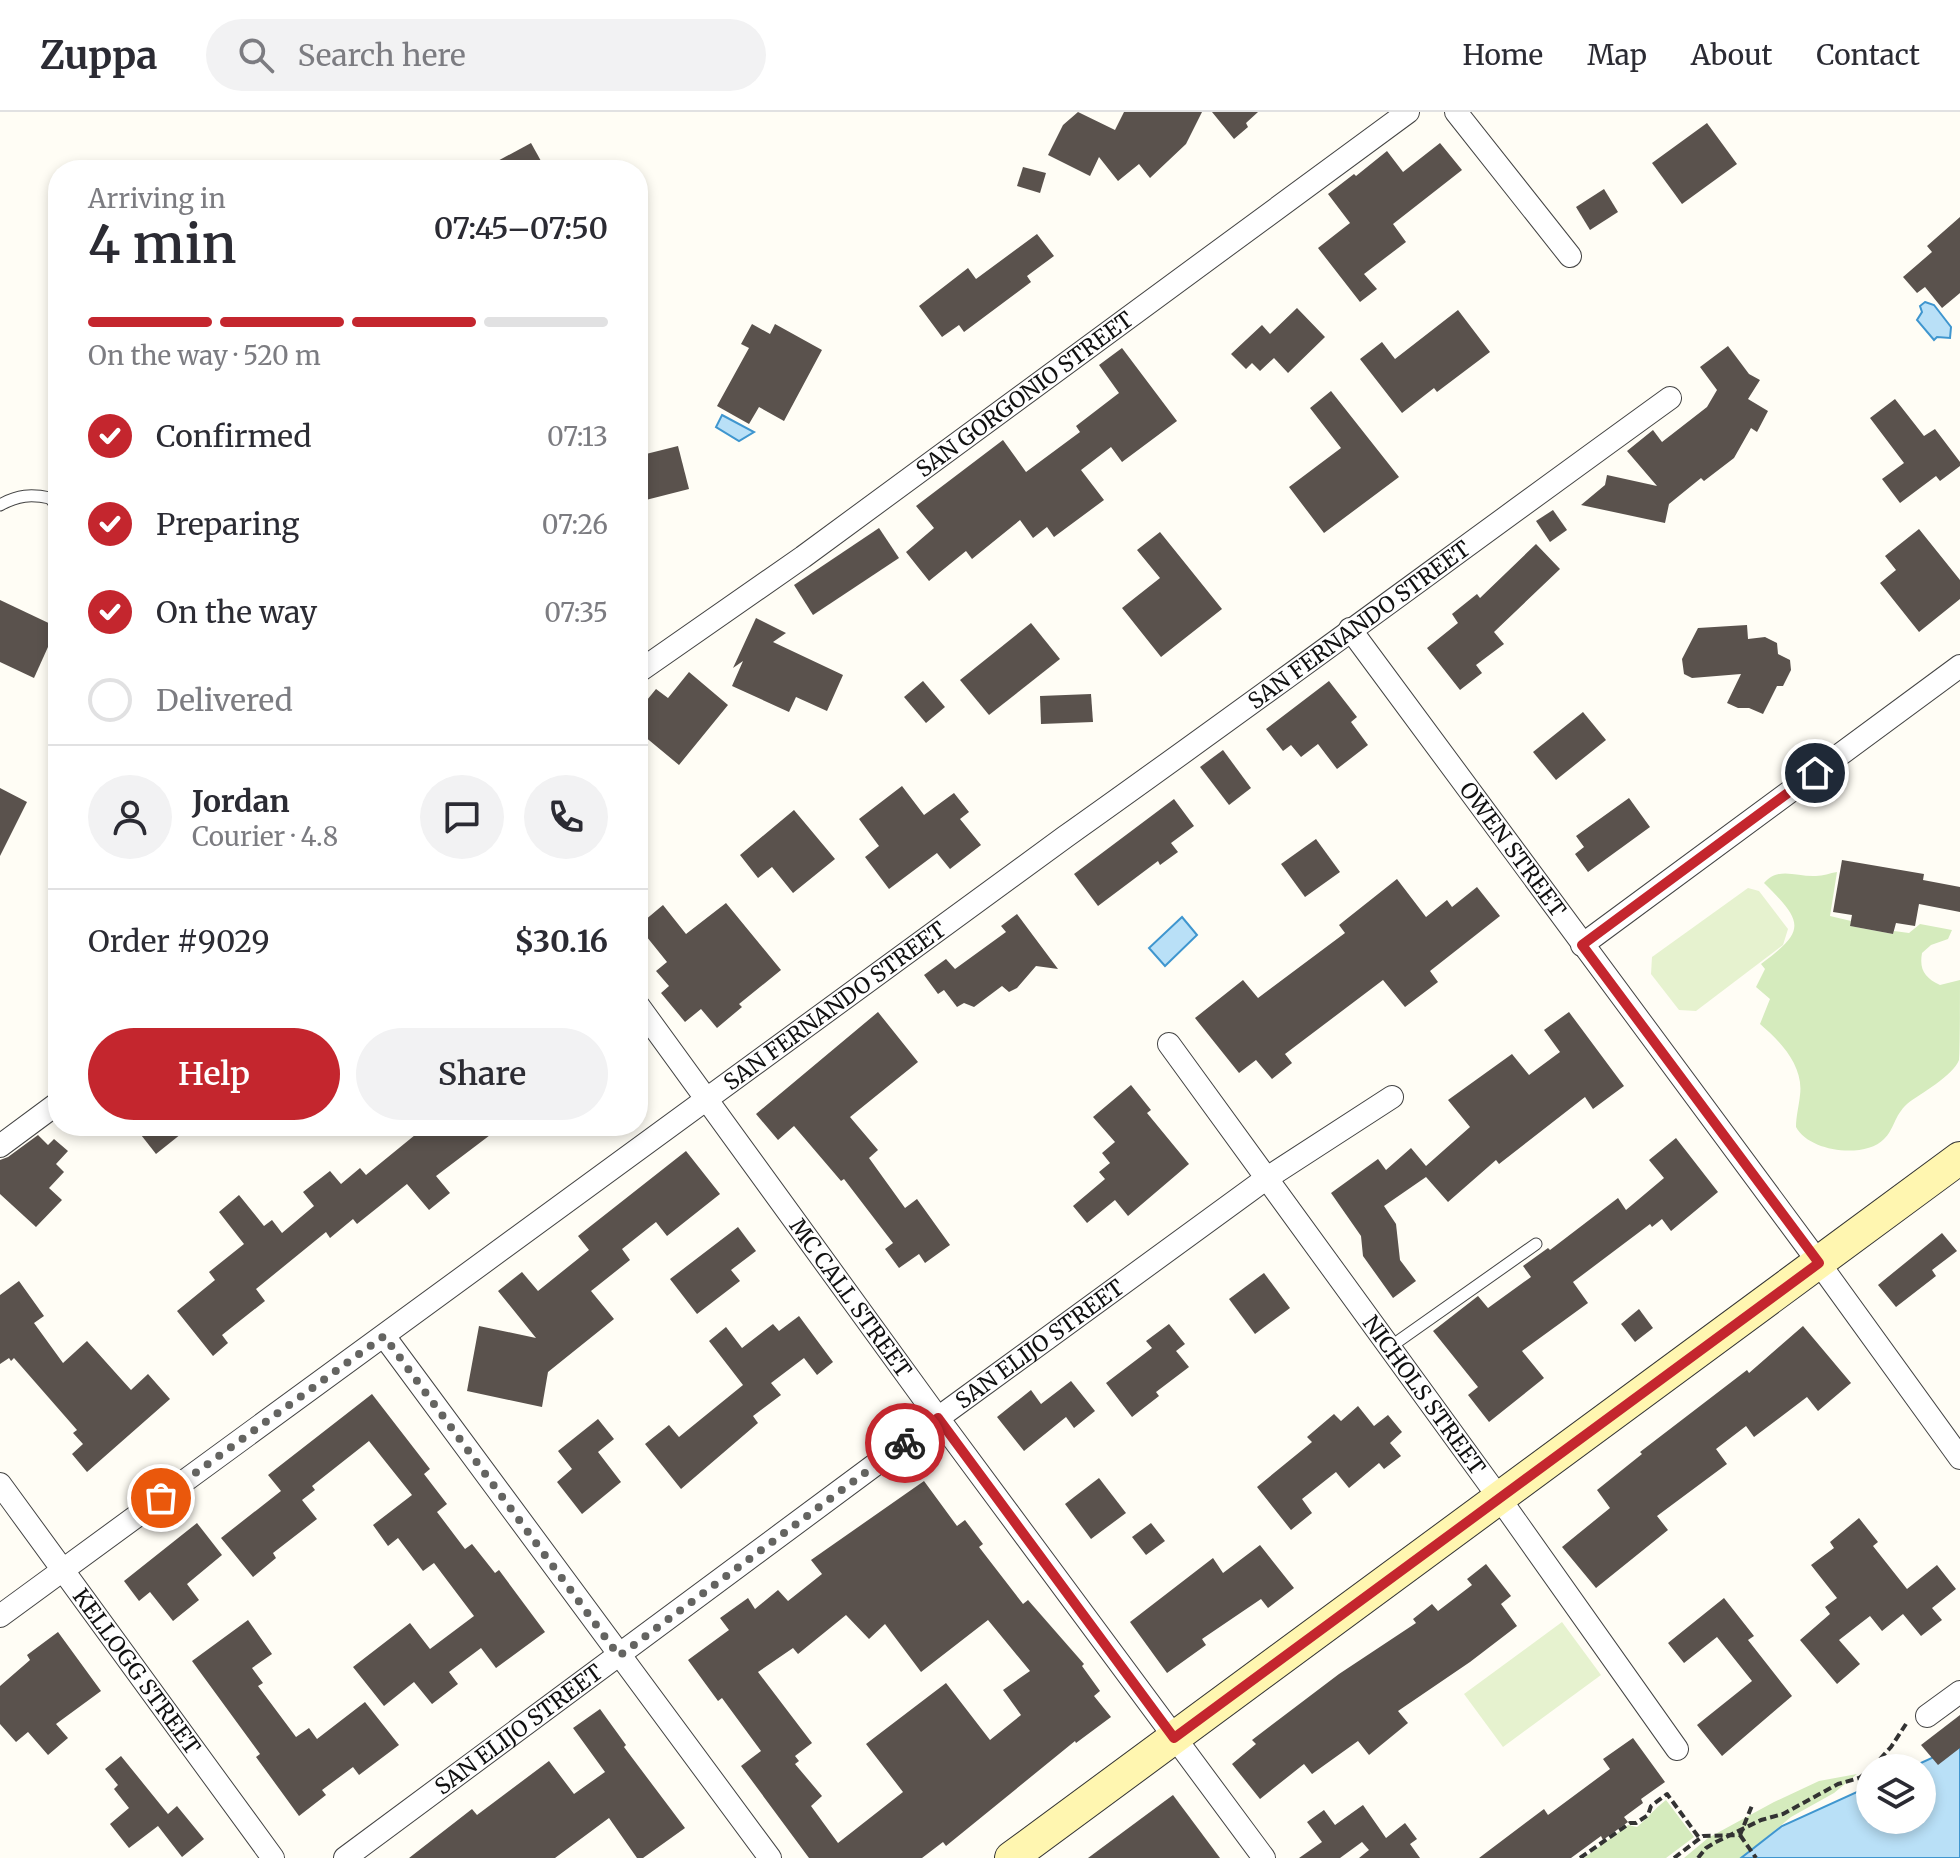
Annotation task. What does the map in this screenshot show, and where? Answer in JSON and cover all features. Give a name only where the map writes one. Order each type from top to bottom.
[{"type":"street","name":"SAN GORGONIO STREET","points":[[648,665],[803,557],[1408,112]]},
{"type":"street","points":[[1456,112],[1570,256]]},
{"type":"street","name":"SAN FERNANDO STREET","points":[[0,1616],[1670,398]]},
{"type":"street","name":"OWEN STREET","points":[[1350,629],[1960,1458]]},
{"type":"street","points":[[1582,945],[1960,666]]},
{"type":"street","name":"MC CALL STREET","points":[[648,1018],[938,1418],[1264,1858]]},
{"type":"street","name":"NICHOLS STREET","points":[[1169,1044],[1500,1499],[1677,1749]]},
{"type":"street","name":"SAN ELIJO STREET","points":[[345,1858],[1267,1178],[1392,1097]]},
{"type":"street","points":[[0,1146],[48,1110]]},
{"type":"street","points":[[1011,1858],[1960,1158]]},
{"type":"street","points":[[384,1336],[770,1858]]},
{"type":"street","name":"KELLOGG STREET","points":[[0,1484],[273,1858]]},
{"type":"street","points":[[1927,1716],[1960,1692]]},
{"type":"lane","points":[[0,505],[23,495],[48,498]]},
{"type":"lane","points":[[1390,1347],[1536,1244]]},
{"type":"path","points":[[1885,1754],[1903,1726],[1914,1718],[1927,1716]]},
{"type":"path","points":[[1698,1858],[1716,1842],[1761,1820],[1804,1805],[1838,1784],[1856,1779]]},
{"type":"path","points":[[1580,1858],[1630,1823],[1636,1823],[1648,1815],[1651,1806],[1667,1794],[1700,1839]]},
{"type":"path","points":[[1740,1835],[1753,1803]]},
{"type":"path","points":[[1674,1858],[1703,1836],[1740,1835]]},
{"type":"path","points":[[1740,1835],[1756,1858]]},
{"type":"green space","points":[[1837,872],[1830,916],[1851,921],[1850,926],[1893,934],[1894,931],[1909,933],[1920,924],[1952,930],[1948,939],[1931,945],[1922,953],[1921,964],[1927,976],[1940,985],[1960,980],[1959,1060],[1956,1066],[1907,1104],[1884,1139],[1864,1149],[1851,1151],[1813,1142],[1796,1127],[1800,1095],[1798,1074],[1789,1055],[1760,1024],[1770,999],[1756,987],[1765,969],[1761,964],[1786,943],[1794,926],[1787,908],[1764,883],[1782,874],[1816,876]]},
{"type":"green space","points":[[1748,888],[1759,891],[1788,929],[1783,945],[1696,1011],[1679,1010],[1651,974],[1652,957]]},
{"type":"green space","points":[[1562,1622],[1601,1675],[1503,1747],[1464,1694]]},
{"type":"green space","points":[[1856,1774],[1834,1793],[1791,1817],[1741,1858],[1684,1858],[1708,1838],[1819,1781]]},
{"type":"green space","points":[[1666,1800],[1694,1837],[1666,1858],[1584,1858],[1628,1825],[1637,1827]]},
{"type":"water","points":[[1925,302],[1934,305],[1951,327],[1950,338],[1937,337],[1934,340],[1917,320],[1922,312],[1920,306]]},
{"type":"water","points":[[722,415],[754,432],[739,441],[716,427]]},
{"type":"water","points":[[1182,917],[1197,935],[1165,966],[1149,948]]},
{"type":"water","points":[[1960,1745],[1960,1858],[1741,1858],[1782,1826],[1856,1792],[1856,1834],[1936,1834],[1936,1756]]},
{"type":"building","points":[[1078,112],[1115,130],[1124,112],[1202,112],[1186,144],[1150,178],[1139,164],[1118,181],[1099,157],[1090,176],[1048,155],[1063,125]]},
{"type":"building","points":[[1212,112],[1258,112],[1246,123],[1248,127],[1234,139]]},
{"type":"building","points":[[1707,123],[1737,164],[1682,204],[1652,163]]},
{"type":"building","points":[[531,143],[540,160],[500,160]]},
{"type":"building","points":[[1440,143],[1462,170],[1393,224],[1406,242],[1364,274],[1377,289],[1360,302],[1318,248],[1350,223],[1328,194],[1387,151],[1403,172]]},
{"type":"building","points":[[1023,167],[1046,173],[1040,193],[1017,186]]},
{"type":"building","points":[[1604,189],[1618,212],[1590,230],[1576,207]]},
{"type":"building","points":[[1960,217],[1960,293],[1942,308],[1925,287],[1917,293],[1903,277],[1932,252],[1927,246]]},
{"type":"building","points":[[1037,234],[1054,256],[1027,276],[1031,282],[964,332],[959,325],[942,337],[919,306],[968,268],[976,279]]},
{"type":"building","points":[[1297,308],[1325,337],[1288,373],[1274,358],[1260,371],[1252,363],[1246,369],[1231,354],[1262,325],[1270,334]]},
{"type":"building","points":[[1458,310],[1490,352],[1437,392],[1434,388],[1402,413],[1360,359],[1382,342],[1395,359]]},
{"type":"building","points":[[752,324],[770,334],[775,324],[822,350],[784,421],[759,407],[749,424],[717,406],[749,348],[741,344]]},
{"type":"building","points":[[1728,346],[1749,374],[1760,380],[1748,399],[1768,411],[1757,432],[1751,428],[1734,458],[1704,481],[1701,478],[1669,504],[1665,523],[1581,505],[1605,485],[1607,475],[1657,486],[1627,451],[1653,430],[1662,442],[1707,407],[1717,390],[1700,367]]},
{"type":"building","points":[[1122,348],[1177,421],[1122,462],[1111,447],[1081,470],[1104,500],[1054,537],[1047,527],[1033,538],[1020,520],[972,559],[966,551],[929,581],[906,552],[934,528],[916,506],[1003,440],[1026,472],[1080,432],[1076,426],[1119,393],[1099,365]]},
{"type":"building","points":[[1331,391],[1399,477],[1324,533],[1289,487],[1341,448],[1310,408]]},
{"type":"building","points":[[1895,399],[1924,436],[1935,429],[1960,462],[1960,466],[1940,481],[1936,476],[1900,503],[1882,479],[1904,463],[1870,418]]},
{"type":"building","points":[[678,446],[689,489],[648,499],[648,454]]},
{"type":"building","points":[[1553,510],[1567,530],[1550,542],[1536,521]]},
{"type":"building","points":[[879,528],[899,558],[813,615],[794,585]]},
{"type":"building","points":[[1919,529],[1960,580],[1960,599],[1919,632],[1880,583],[1896,570],[1885,556]]},
{"type":"building","points":[[1160,532],[1222,609],[1161,657],[1122,608],[1160,578],[1137,550]]},
{"type":"building","points":[[1536,544],[1560,569],[1494,632],[1504,644],[1476,665],[1482,673],[1460,690],[1427,648],[1458,623],[1452,614],[1477,594],[1480,598]]},
{"type":"building","points":[[0,600],[48,623],[48,647],[34,678],[0,662]]},
{"type":"building","points":[[756,618],[786,633],[773,642],[843,675],[827,711],[796,697],[789,712],[732,686],[743,661],[733,668]]},
{"type":"building","points":[[1031,623],[1060,659],[989,715],[960,680]]},
{"type":"building","points":[[1747,625],[1748,639],[1765,637],[1777,643],[1778,654],[1790,660],[1791,670],[1783,686],[1777,686],[1763,714],[1727,703],[1741,674],[1692,678],[1684,674],[1682,659],[1698,628]]},
{"type":"building","points":[[689,672],[728,705],[679,765],[648,739],[648,699],[656,689],[668,698]]},
{"type":"building","points":[[923,681],[945,707],[926,723],[904,697]]},
{"type":"building","points":[[1329,681],[1357,717],[1351,722],[1368,745],[1337,769],[1318,744],[1301,757],[1291,745],[1283,751],[1266,729]]},
{"type":"building","points":[[1091,694],[1093,722],[1041,724],[1040,696]]},
{"type":"building","points":[[1583,712],[1606,740],[1556,780],[1533,752]]},
{"type":"building","points":[[1223,750],[1251,788],[1229,805],[1200,767]]},
{"type":"building","points":[[902,786],[924,815],[954,793],[969,812],[960,819],[981,845],[950,869],[937,853],[889,889],[865,857],[879,846],[859,819]]},
{"type":"building","points":[[0,788],[27,802],[0,856]]},
{"type":"building","points":[[1629,798],[1650,827],[1588,872],[1575,854],[1584,847],[1576,836]]},
{"type":"building","points":[[1174,799],[1194,826],[1171,843],[1178,852],[1160,865],[1158,861],[1098,906],[1074,874]]},
{"type":"building","points":[[794,810],[835,859],[793,893],[772,867],[758,878],[740,855]]},
{"type":"building","points":[[1316,839],[1340,872],[1305,897],[1281,864]]},
{"type":"building","points":[[1842,860],[1924,874],[1923,880],[1960,887],[1960,912],[1919,904],[1915,926],[1896,923],[1893,934],[1850,926],[1852,915],[1833,912]]},
{"type":"building","points":[[1397,879],[1426,917],[1447,900],[1452,907],[1477,887],[1500,916],[1430,971],[1438,982],[1405,1007],[1383,980],[1285,1054],[1292,1063],[1272,1079],[1256,1060],[1239,1073],[1195,1018],[1243,980],[1258,998],[1345,933],[1339,925]]},
{"type":"building","points":[[726,903],[781,970],[739,1004],[742,1007],[717,1028],[701,1009],[685,1022],[661,993],[669,986],[656,971],[667,962],[648,938],[648,918],[663,905],[686,934]]},
{"type":"building","points":[[1017,914],[1058,969],[1036,966],[1017,988],[1009,992],[1002,986],[974,1007],[964,1003],[957,1007],[944,990],[938,994],[924,975],[946,959],[955,969],[1006,932],[1001,926]]},
{"type":"building","points":[[878,1012],[918,1062],[850,1117],[878,1150],[869,1158],[905,1208],[917,1199],[950,1245],[925,1263],[919,1254],[899,1268],[885,1249],[893,1243],[844,1179],[841,1181],[794,1126],[778,1140],[756,1114]]},
{"type":"building","points":[[1569,1012],[1624,1086],[1593,1109],[1585,1097],[1499,1164],[1496,1160],[1448,1202],[1426,1177],[1384,1206],[1396,1224],[1400,1260],[1416,1281],[1393,1298],[1363,1256],[1361,1236],[1331,1193],[1378,1159],[1386,1170],[1411,1148],[1426,1166],[1470,1127],[1448,1100],[1512,1054],[1529,1075],[1560,1052],[1544,1030]]},
{"type":"building","points":[[1131,1085],[1151,1110],[1147,1113],[1189,1164],[1128,1216],[1115,1200],[1087,1223],[1073,1206],[1105,1179],[1099,1172],[1110,1163],[1102,1153],[1115,1142],[1093,1117]]},
{"type":"building","points":[[38,1135],[48,1145],[54,1139],[68,1151],[56,1164],[64,1172],[49,1188],[62,1200],[36,1227],[0,1194],[0,1160]]},
{"type":"building","points":[[142,1136],[178,1136],[156,1154]]},
{"type":"building","points":[[414,1136],[489,1136],[436,1176],[450,1193],[429,1210],[407,1184],[357,1224],[353,1219],[330,1238],[326,1232],[256,1289],[265,1301],[222,1335],[228,1343],[213,1356],[177,1311],[215,1280],[209,1272],[244,1244],[219,1212],[239,1195],[264,1226],[272,1220],[282,1233],[314,1206],[303,1192],[330,1171],[341,1184],[360,1168],[366,1175]]},
{"type":"building","points":[[1676,1138],[1718,1192],[1671,1231],[1662,1219],[1652,1227],[1650,1224],[1573,1282],[1588,1303],[1522,1351],[1544,1378],[1489,1422],[1468,1395],[1478,1387],[1433,1331],[1478,1296],[1488,1308],[1531,1277],[1523,1266],[1548,1248],[1550,1250],[1618,1198],[1626,1210],[1664,1178],[1649,1160]]},
{"type":"building","points":[[686,1151],[720,1194],[667,1236],[656,1222],[622,1249],[630,1260],[591,1291],[614,1319],[548,1372],[542,1407],[467,1391],[479,1326],[536,1338],[498,1291],[522,1272],[538,1291],[589,1250],[578,1236]]},
{"type":"building","points":[[738,1227],[756,1251],[731,1270],[740,1281],[697,1314],[670,1279]]},
{"type":"building","points":[[1942,1233],[1957,1251],[1932,1270],[1936,1276],[1896,1307],[1878,1285]]},
{"type":"building","points":[[1264,1273],[1290,1308],[1255,1334],[1229,1299]]},
{"type":"building","points":[[19,1281],[44,1316],[34,1323],[63,1363],[87,1341],[131,1390],[148,1374],[170,1399],[87,1472],[72,1454],[83,1444],[73,1433],[77,1430],[14,1358],[0,1364],[0,1295]]},
{"type":"building","points":[[1639,1309],[1653,1328],[1635,1342],[1621,1324]]},
{"type":"building","points":[[799,1316],[833,1362],[817,1375],[804,1358],[771,1383],[781,1395],[753,1416],[758,1423],[681,1489],[645,1444],[669,1425],[679,1437],[743,1385],[709,1341],[726,1327],[742,1348],[773,1324],[779,1331]]},
{"type":"building","points":[[1169,1324],[1185,1344],[1176,1351],[1189,1367],[1156,1392],[1159,1396],[1132,1417],[1106,1383],[1152,1348],[1146,1341]]},
{"type":"building","points":[[1803,1326],[1851,1383],[1818,1411],[1807,1397],[1754,1437],[1746,1426],[1716,1449],[1727,1464],[1657,1516],[1668,1530],[1596,1588],[1562,1547],[1610,1508],[1597,1490],[1642,1454],[1640,1452],[1747,1370],[1749,1373]]},
{"type":"building","points":[[1071,1381],[1095,1411],[1074,1428],[1066,1417],[1024,1451],[997,1417],[1031,1390],[1041,1404]]},
{"type":"building","points":[[372,1394],[430,1469],[424,1474],[447,1504],[437,1512],[465,1549],[472,1544],[495,1573],[499,1570],[545,1632],[496,1668],[481,1648],[449,1672],[458,1684],[432,1704],[414,1682],[384,1706],[353,1667],[410,1623],[430,1649],[474,1616],[434,1563],[423,1571],[398,1538],[388,1546],[373,1525],[412,1495],[369,1441],[312,1486],[315,1490],[302,1500],[317,1519],[273,1553],[276,1558],[253,1577],[221,1538],[281,1491],[268,1475]]},
{"type":"building","points":[[1358,1406],[1374,1426],[1388,1415],[1402,1432],[1390,1443],[1401,1456],[1384,1469],[1379,1463],[1349,1488],[1336,1472],[1302,1499],[1312,1513],[1291,1530],[1257,1487],[1312,1442],[1307,1437],[1334,1414],[1341,1421]]},
{"type":"building","points":[[598,1419],[614,1439],[598,1452],[621,1482],[582,1514],[557,1482],[572,1469],[558,1451]]},
{"type":"building","points":[[1099,1478],[1126,1513],[1091,1539],[1065,1504]]},
{"type":"building","points":[[924,1481],[957,1526],[965,1520],[983,1544],[979,1547],[1023,1604],[1028,1600],[1084,1664],[1082,1666],[1100,1691],[1094,1696],[1111,1717],[1075,1741],[946,1846],[943,1842],[922,1858],[809,1858],[741,1766],[761,1751],[722,1698],[718,1701],[688,1660],[729,1630],[720,1618],[748,1598],[755,1609],[778,1590],[788,1601],[822,1574],[811,1560]],"holes":[[[846,1615],[869,1639],[885,1624],[921,1672],[988,1620],[1030,1671],[1003,1690],[1021,1715],[990,1740],[946,1683],[866,1744],[903,1792],[838,1843],[811,1806],[822,1796],[795,1764],[799,1761],[795,1756],[812,1743],[758,1672],[793,1648],[798,1654]]]},
{"type":"building","points":[[1859,1518],[1878,1542],[1873,1546],[1907,1589],[1937,1565],[1956,1589],[1932,1608],[1942,1620],[1921,1636],[1903,1614],[1882,1631],[1870,1616],[1839,1640],[1860,1664],[1837,1684],[1800,1640],[1830,1614],[1825,1607],[1837,1598],[1811,1565],[1834,1548],[1830,1542]]},
{"type":"building","points":[[197,1523],[222,1555],[187,1584],[199,1600],[173,1621],[150,1592],[139,1601],[124,1581]]},
{"type":"building","points":[[1151,1523],[1165,1541],[1146,1555],[1132,1537]]},
{"type":"building","points":[[1260,1545],[1294,1588],[1268,1608],[1261,1599],[1202,1639],[1206,1645],[1167,1673],[1130,1622],[1213,1558],[1223,1573]]},
{"type":"building","points":[[1486,1564],[1511,1596],[1501,1604],[1517,1626],[1398,1711],[1408,1723],[1369,1755],[1358,1741],[1312,1774],[1304,1764],[1260,1799],[1232,1764],[1256,1744],[1252,1740],[1339,1674],[1416,1623],[1413,1619],[1432,1604],[1438,1611],[1472,1585],[1467,1579]]},
{"type":"building","points":[[1724,1598],[1754,1636],[1748,1640],[1792,1696],[1722,1756],[1697,1725],[1752,1681],[1717,1637],[1684,1663],[1668,1643]]},
{"type":"building","points":[[248,1620],[272,1654],[252,1668],[263,1683],[258,1686],[296,1737],[309,1728],[317,1739],[365,1702],[399,1745],[359,1775],[353,1767],[322,1790],[326,1795],[299,1816],[256,1757],[260,1754],[192,1661]]},
{"type":"building","points":[[58,1632],[101,1691],[56,1724],[68,1738],[48,1755],[28,1732],[16,1742],[0,1724],[0,1686],[30,1660],[27,1655]]},
{"type":"building","points":[[600,1709],[626,1745],[624,1747],[685,1828],[643,1858],[637,1858],[609,1818],[555,1858],[409,1858],[472,1809],[477,1815],[549,1761],[574,1794],[605,1772],[573,1728]]},
{"type":"building","points":[[1960,1715],[1960,1748],[1938,1765],[1936,1754],[1929,1754],[1921,1745]]},
{"type":"building","points":[[1633,1738],[1665,1782],[1641,1799],[1643,1803],[1624,1817],[1628,1822],[1603,1840],[1601,1836],[1571,1858],[1479,1858],[1544,1809],[1548,1815],[1610,1769],[1603,1759]]},
{"type":"building","points":[[121,1756],[168,1814],[177,1806],[204,1839],[182,1857],[158,1826],[129,1848],[110,1824],[129,1808],[114,1789],[118,1785],[105,1769]]},
{"type":"building","points":[[1173,1795],[1220,1858],[1088,1858]]},
{"type":"building","points":[[1363,1805],[1386,1838],[1405,1823],[1417,1839],[1410,1844],[1420,1858],[1359,1858],[1369,1850],[1362,1842],[1340,1858],[1299,1858],[1322,1842],[1307,1822],[1324,1810],[1335,1825]]},
{"type":"way so far","points":[[161,1498],[384,1336],[619,1656],[905,1443]]},
{"type":"route","points":[[905,1443],[938,1418],[1174,1738],[1573,1445],[1819,1263],[1582,945],[1815,773]]}]
